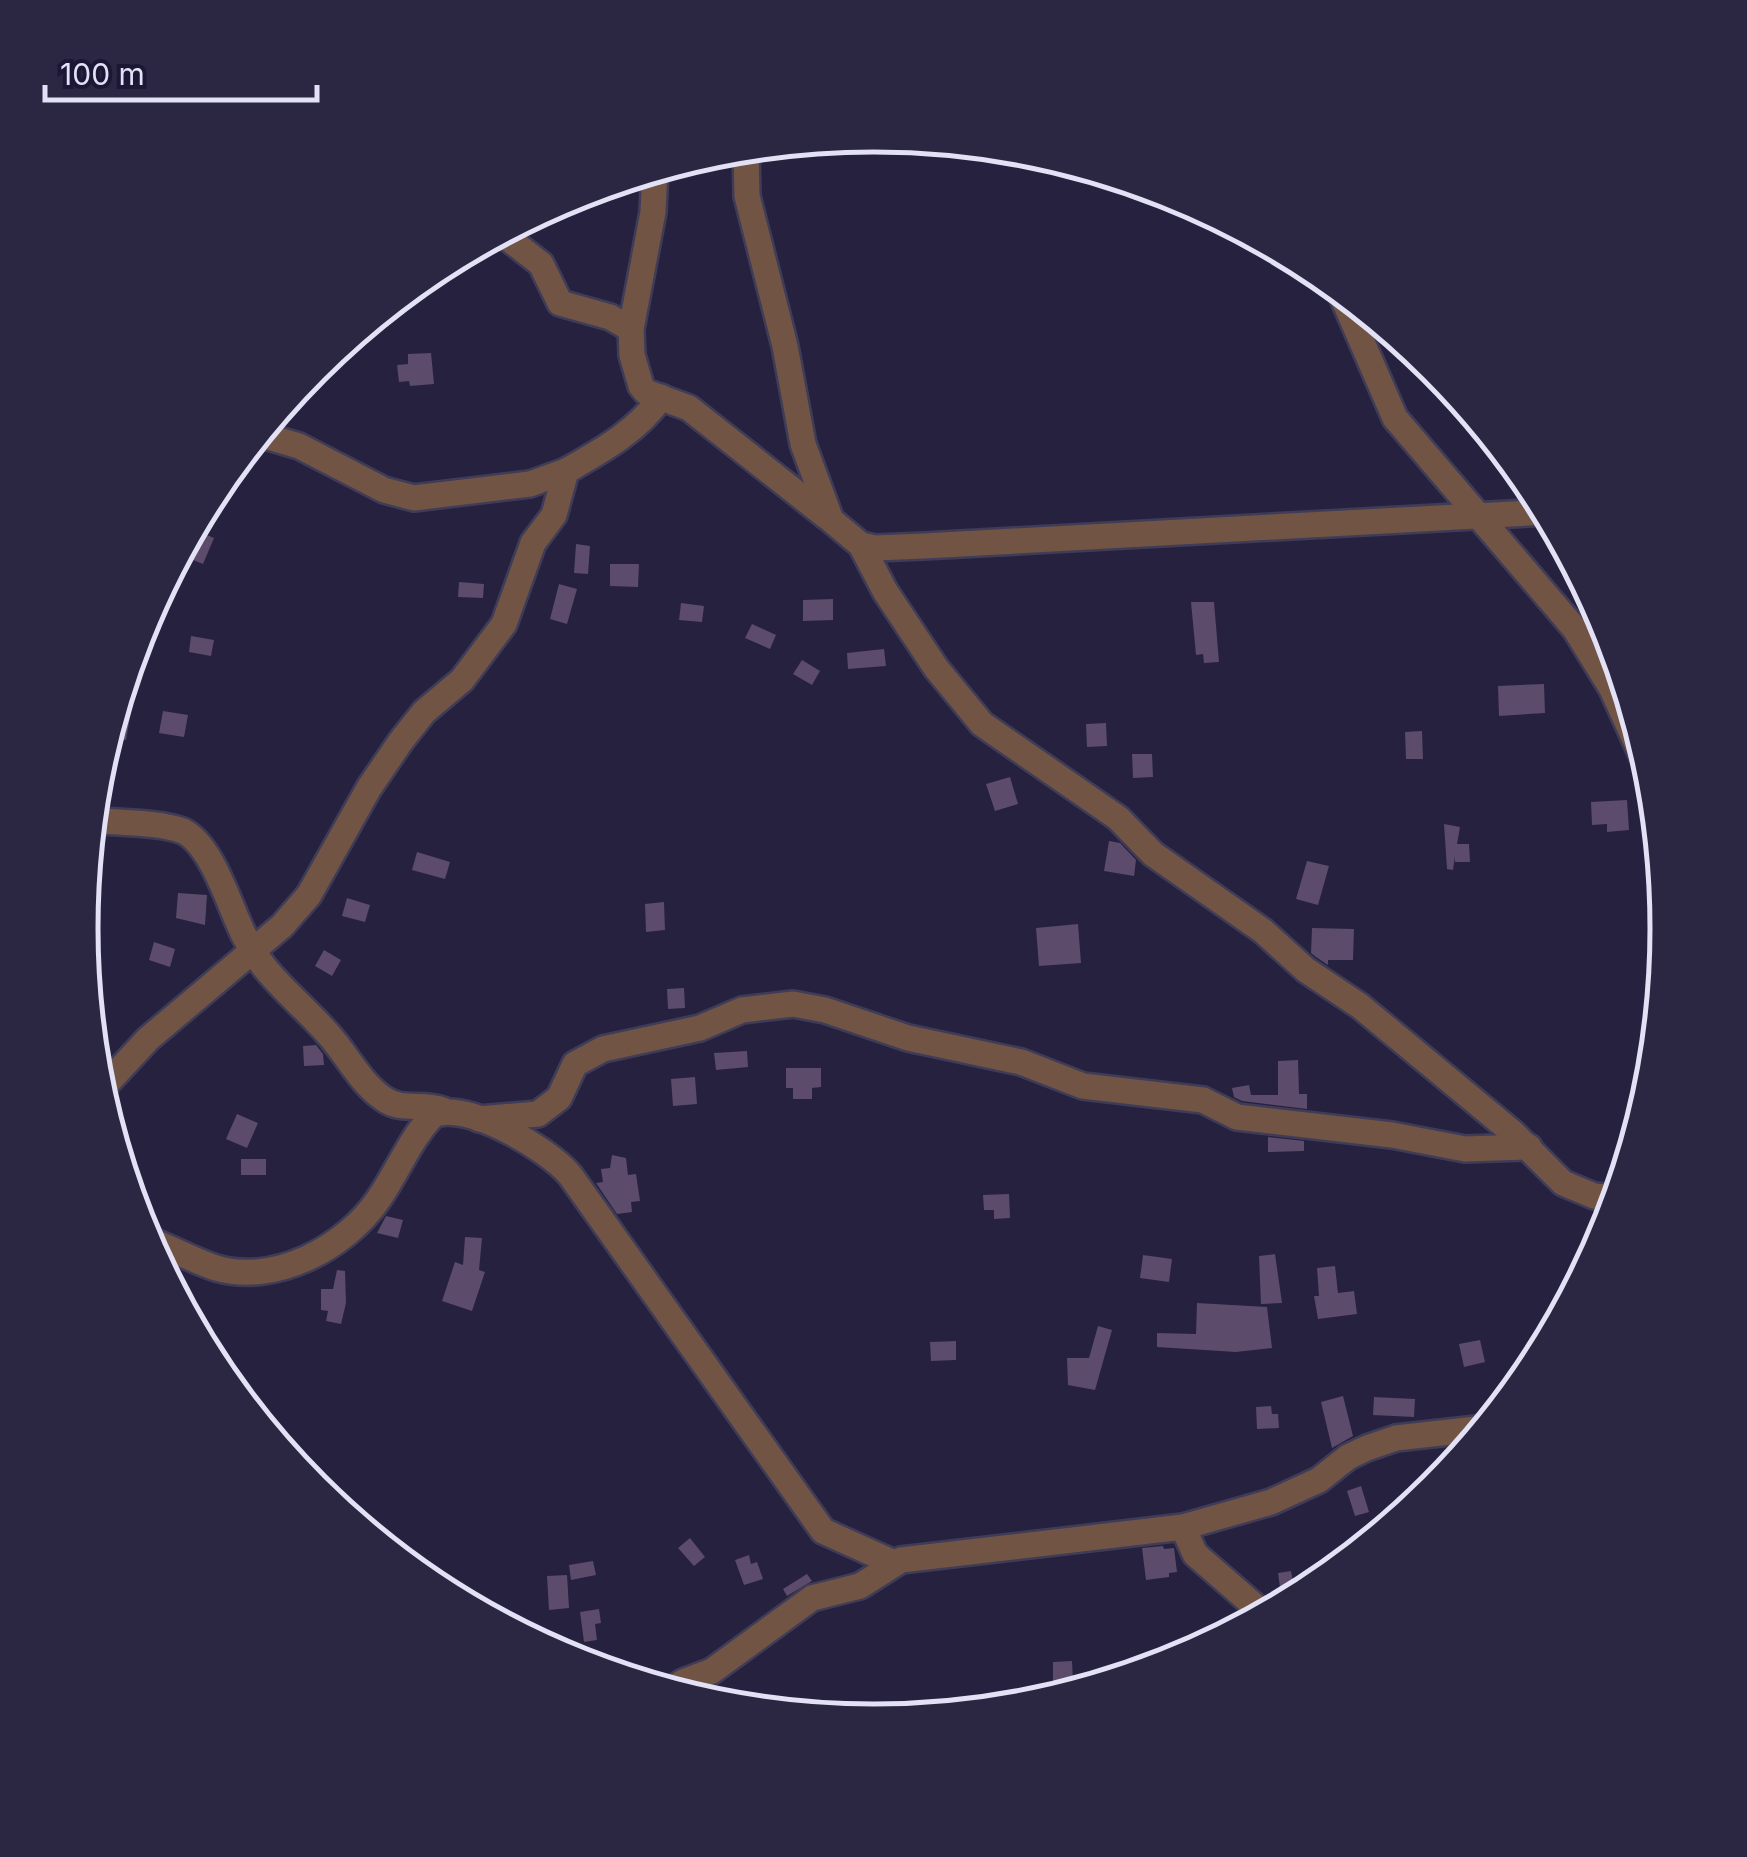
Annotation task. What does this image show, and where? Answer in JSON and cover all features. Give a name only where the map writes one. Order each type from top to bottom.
[{"type":"street","points":[[746,163],[747,196],[785,346],[803,444],[831,520]]},
{"type":"street","points":[[654,185],[653,212],[631,330],[635,374],[646,392],[674,401],[702,417],[861,545],[885,591],[936,668],[982,724],[1118,818],[1153,854],[1263,931],[1306,970],[1343,992],[1529,1147],[1563,1183],[1601,1197]]},
{"type":"street","points":[[513,242],[541,264],[560,303],[610,317],[631,330]]},
{"type":"street","points":[[1351,317],[1395,418],[1574,629],[1610,684]]},
{"type":"street","points":[[272,438],[298,446],[384,490],[414,498],[530,484],[566,471],[613,444],[661,397]]},
{"type":"street","points":[[112,1079],[189,1001],[282,926],[309,895],[400,741],[424,712],[462,680],[504,624],[533,543],[554,515],[566,471]]},
{"type":"street","points":[[861,545],[924,546],[1529,514]]},
{"type":"street","points":[[105,822],[170,829],[190,837],[213,867],[250,952],[327,1032],[378,1096],[396,1105],[454,1110],[479,1119],[539,1148],[570,1175],[823,1531],[894,1563]]},
{"type":"street","points":[[479,1119],[538,1114],[559,1098],[574,1064],[603,1049],[700,1028],[742,1010],[793,1004],[825,1010],[908,1038],[1021,1062],[1083,1086],[1203,1100],[1237,1117],[1392,1135],[1465,1149],[1529,1147]]},
{"type":"street","points":[[167,1248],[216,1268],[238,1271],[278,1267],[310,1257],[334,1245],[375,1205],[424,1124],[443,1110]]},
{"type":"street","points":[[686,1681],[712,1672],[812,1598],[860,1586],[894,1563],[912,1557],[1183,1528],[1271,1502],[1319,1480],[1367,1448],[1396,1438],[1465,1430]]},
{"type":"street","points":[[1183,1528],[1195,1554],[1253,1605]]},
{"type":"building","points":[[431,353],[434,384],[410,386],[409,381],[399,382],[397,365],[408,364],[408,354]]},
{"type":"building","points":[[205,534],[214,538],[203,564],[191,559]]},
{"type":"building","points":[[576,544],[590,546],[588,574],[574,573]]},
{"type":"building","points":[[610,564],[639,564],[638,587],[610,586]]},
{"type":"building","points":[[459,582],[484,584],[483,598],[458,597]]},
{"type":"building","points":[[559,584],[577,589],[567,624],[550,619]]},
{"type":"building","points":[[833,599],[833,620],[803,621],[803,600]]},
{"type":"building","points":[[1191,602],[1214,602],[1219,662],[1204,663],[1203,654],[1196,655]]},
{"type":"building","points":[[681,603],[704,606],[702,622],[679,620]]},
{"type":"building","points":[[752,624],[776,635],[770,649],[745,638]]},
{"type":"building","points":[[191,636],[214,640],[211,656],[189,652]]},
{"type":"building","points":[[884,649],[886,666],[848,669],[847,653]]},
{"type":"building","points":[[802,660],[820,671],[812,685],[793,674]]},
{"type":"building","points":[[1544,684],[1545,713],[1499,716],[1498,686]]},
{"type":"building","points":[[131,706],[132,706],[126,740],[121,739]]},
{"type":"building","points":[[163,711],[188,715],[184,737],[159,733]]},
{"type":"building","points":[[1106,723],[1107,746],[1087,747],[1086,724]]},
{"type":"building","points":[[1422,731],[1423,759],[1406,759],[1405,732]]},
{"type":"building","points":[[1132,754],[1152,754],[1153,777],[1133,778]]},
{"type":"building","points":[[1010,777],[1018,804],[995,811],[986,784]]},
{"type":"building","points":[[1627,800],[1629,830],[1607,832],[1607,824],[1592,825],[1591,802]]},
{"type":"building","points":[[1444,824],[1460,827],[1457,844],[1469,844],[1470,862],[1455,862],[1455,856],[1453,870],[1447,869]]},
{"type":"building","points":[[1109,841],[1120,843],[1136,860],[1134,876],[1104,871]]},
{"type":"building","points":[[417,852],[450,862],[445,879],[412,870]]},
{"type":"building","points":[[1307,861],[1329,866],[1318,905],[1296,899]]},
{"type":"building","points":[[178,893],[207,895],[205,925],[176,918]]},
{"type":"building","points":[[347,898],[370,905],[365,922],[342,916]]},
{"type":"building","points":[[664,902],[665,930],[646,932],[645,904]]},
{"type":"building","points":[[1078,924],[1081,963],[1039,966],[1036,928]]},
{"type":"building","points":[[1312,928],[1354,929],[1353,960],[1328,960],[1328,965],[1316,957],[1311,953]]},
{"type":"building","points":[[154,942],[175,949],[170,967],[149,960]]},
{"type":"building","points":[[324,950],[341,960],[332,976],[315,966]]},
{"type":"building","points":[[684,988],[685,1008],[668,1009],[667,989]]},
{"type":"building","points":[[316,1045],[323,1054],[324,1065],[304,1066],[303,1046]]},
{"type":"building","points":[[747,1051],[748,1067],[716,1070],[714,1053]]},
{"type":"building","points":[[1298,1060],[1299,1094],[1307,1094],[1307,1109],[1234,1097],[1232,1088],[1249,1085],[1251,1095],[1278,1095],[1278,1061]]},
{"type":"building","points":[[786,1068],[821,1068],[821,1087],[812,1088],[812,1099],[793,1099],[793,1088],[786,1088]]},
{"type":"building","points":[[695,1077],[697,1104],[673,1106],[671,1079]]},
{"type":"building","points":[[237,1114],[258,1123],[247,1148],[226,1139]]},
{"type":"building","points":[[1268,1137],[1304,1141],[1304,1151],[1268,1152]]},
{"type":"building","points":[[612,1155],[626,1158],[628,1175],[636,1174],[640,1201],[631,1202],[632,1212],[617,1214],[596,1183],[603,1182],[601,1169],[610,1168]]},
{"type":"building","points":[[241,1159],[266,1159],[266,1175],[241,1175]]},
{"type":"building","points":[[1009,1194],[1010,1218],[994,1219],[994,1210],[984,1210],[983,1195]]},
{"type":"building","points":[[386,1216],[403,1220],[398,1238],[377,1233]]},
{"type":"building","points":[[465,1237],[482,1238],[479,1270],[485,1272],[472,1311],[442,1301],[455,1262],[463,1265]]},
{"type":"building","points":[[1275,1254],[1282,1303],[1261,1304],[1259,1256]]},
{"type":"building","points":[[1143,1255],[1172,1259],[1169,1282],[1140,1278]]},
{"type":"building","points":[[1335,1266],[1338,1293],[1354,1291],[1357,1314],[1318,1319],[1314,1296],[1319,1296],[1317,1268]]},
{"type":"building","points":[[337,1270],[345,1271],[346,1303],[341,1324],[326,1321],[328,1311],[321,1310],[321,1289],[333,1289]]},
{"type":"building","points":[[1197,1303],[1267,1307],[1272,1348],[1236,1352],[1157,1347],[1157,1333],[1196,1334]]},
{"type":"building","points":[[1098,1326],[1112,1330],[1095,1390],[1068,1385],[1067,1358],[1089,1358]]},
{"type":"building","points":[[1480,1340],[1485,1362],[1464,1367],[1459,1344]]},
{"type":"building","points":[[956,1341],[956,1360],[931,1361],[930,1342]]},
{"type":"building","points":[[1343,1396],[1353,1436],[1332,1448],[1321,1402]]},
{"type":"building","points":[[1374,1397],[1415,1399],[1414,1417],[1373,1415]]},
{"type":"building","points":[[1271,1406],[1272,1414],[1278,1414],[1279,1428],[1257,1429],[1256,1407]]},
{"type":"building","points":[[1361,1486],[1369,1512],[1355,1516],[1347,1491]]},
{"type":"building","points":[[690,1538],[705,1557],[694,1566],[678,1548]]},
{"type":"building","points":[[1142,1548],[1174,1548],[1177,1572],[1146,1580]]},
{"type":"building","points":[[749,1555],[751,1564],[757,1562],[763,1579],[744,1585],[735,1560]]},
{"type":"building","points":[[593,1561],[596,1575],[571,1580],[569,1565]]},
{"type":"building","points":[[1291,1571],[1293,1581],[1280,1589],[1278,1573]]},
{"type":"building","points":[[807,1574],[812,1581],[787,1596],[783,1589]]},
{"type":"building","points":[[567,1575],[569,1608],[549,1610],[547,1576]]},
{"type":"building","points":[[599,1609],[601,1623],[595,1624],[597,1640],[584,1642],[580,1612]]},
{"type":"building","points":[[1072,1661],[1073,1678],[1053,1683],[1053,1662]]}]
